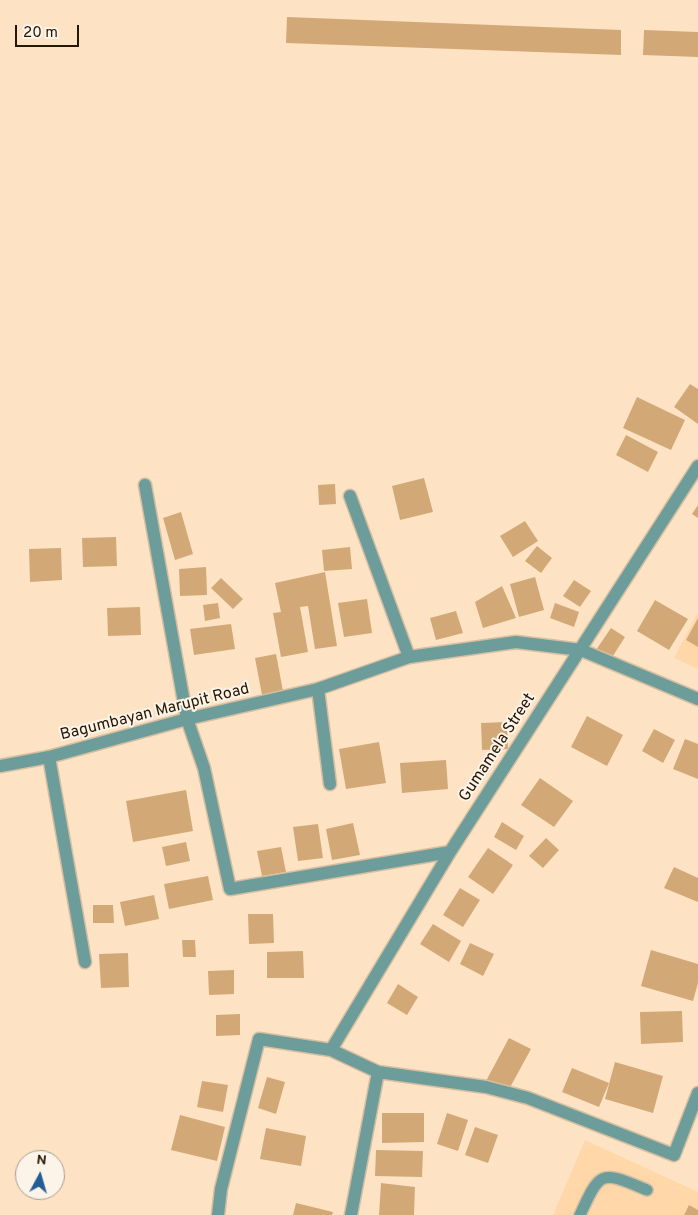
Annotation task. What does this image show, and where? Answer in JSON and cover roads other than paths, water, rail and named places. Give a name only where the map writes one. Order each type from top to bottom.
[{"type":"street","name":"Gumamela Street","points":[[331,1050],[450,852],[698,466]]},
{"type":"street","points":[[145,485],[187,719],[204,768],[230,889],[450,852]]},
{"type":"street","points":[[350,496],[409,657]]},
{"type":"street","name":"Bagumbayan Marupit Road","points":[[0,766],[49,757],[187,719],[318,689],[409,657],[516,642],[581,650],[698,700]]},
{"type":"street","points":[[318,689],[330,784]]},
{"type":"street","points":[[49,757],[85,962]]},
{"type":"street","points":[[218,1215],[221,1189],[259,1039],[331,1050],[378,1072],[486,1087],[528,1098],[674,1155],[698,1093]]},
{"type":"street","points":[[351,1215],[378,1072]]},
{"type":"lane","points":[[580,1215],[600,1178],[608,1176],[617,1177],[646,1190]]}]
